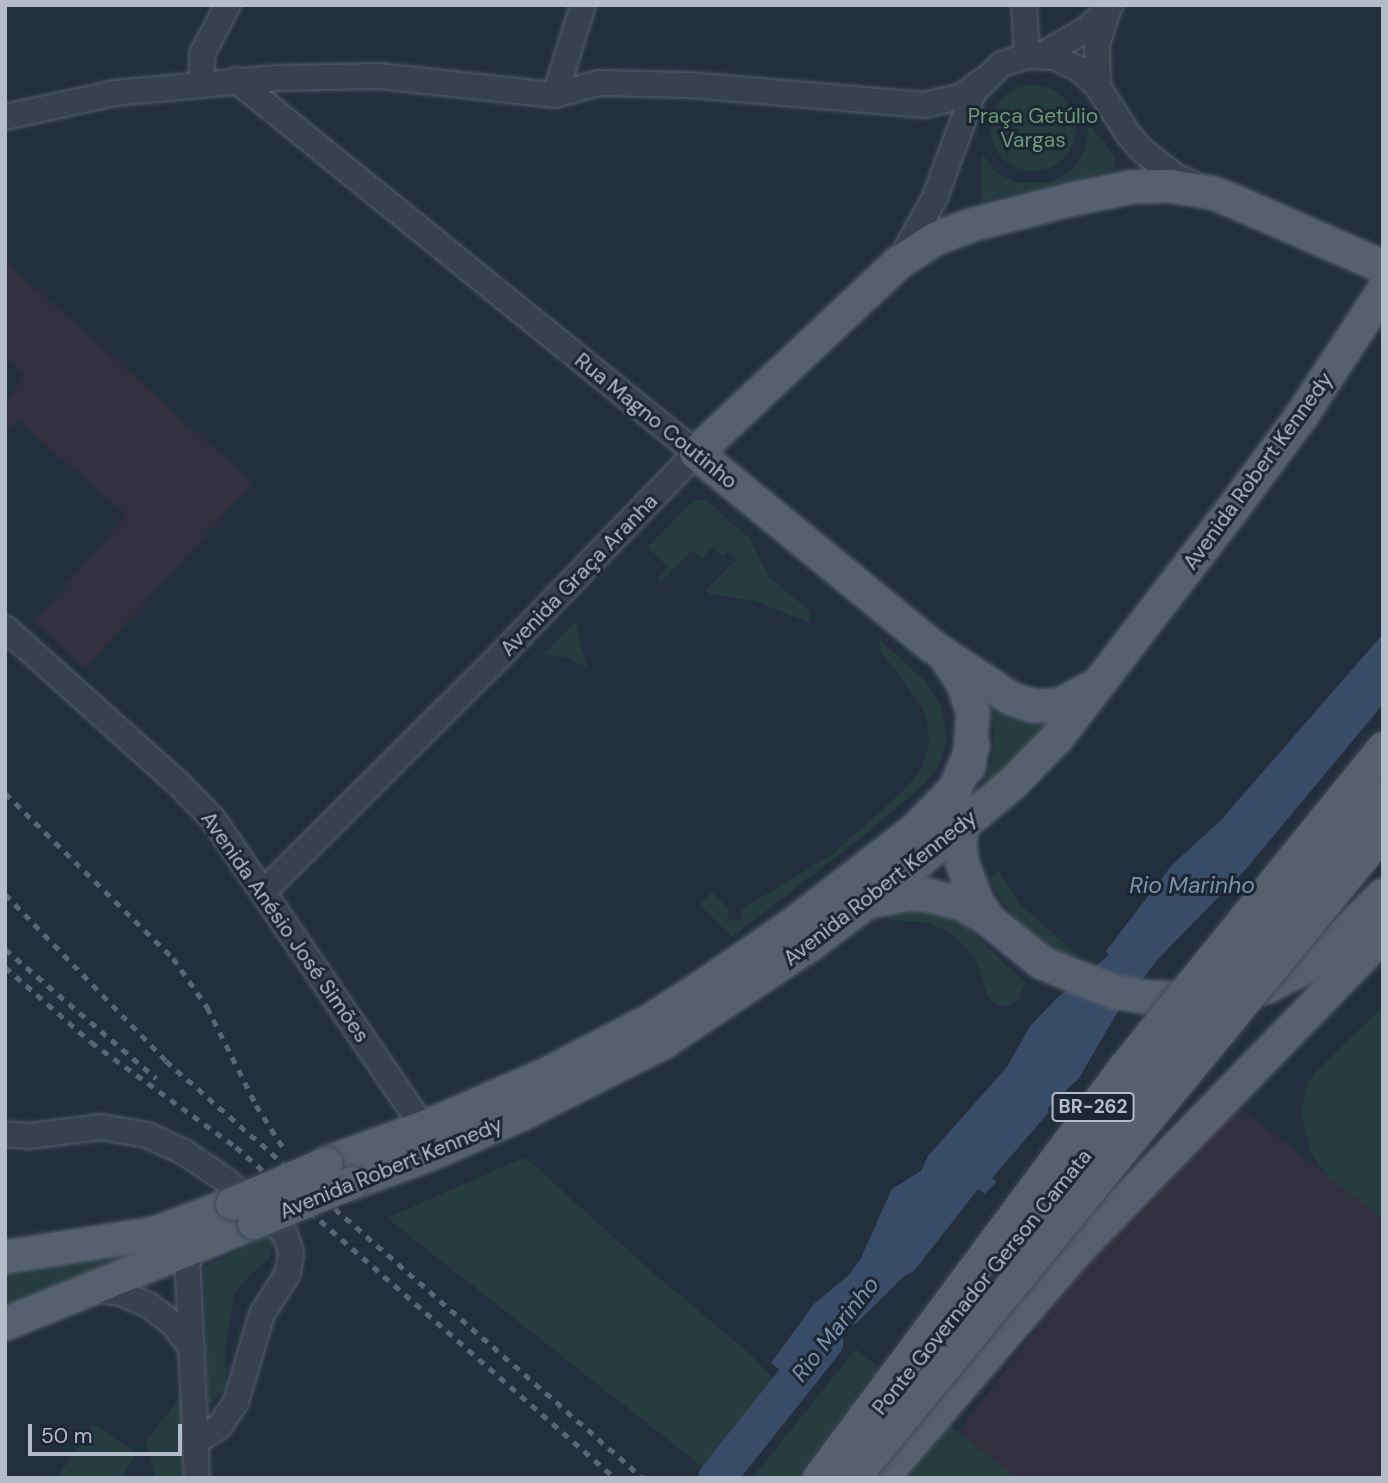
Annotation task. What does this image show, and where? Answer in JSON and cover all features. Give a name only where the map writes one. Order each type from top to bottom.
[{"type":"main road","name":"Avenida Graça Aranha","points":[[696,453],[898,263],[953,231],[1073,198],[1148,186],[1170,186],[1213,193],[1383,268]]},
{"type":"main road","name":"Avenida Robert Kennedy","points":[[5,1257],[156,1233],[243,1213],[352,1183],[428,1155],[612,1071],[717,1009],[859,908],[960,827],[1035,762],[1264,468],[1383,291]]},
{"type":"main road","name":"Rua Magno Coutinho","points":[[696,453],[932,646],[1023,704],[1059,705],[1084,694],[1095,685]]},
{"type":"main road","points":[[932,646],[955,669],[969,698],[973,714],[973,746],[960,827],[962,855],[969,885],[990,921]]},
{"type":"main road","name":"Avenida Robert Kennedy","points":[[88,1289],[187,1250],[327,1163],[509,1092],[651,1020],[764,946],[877,861],[931,816],[955,789],[973,746]]},
{"type":"main road","name":"BR-262","points":[[820,1478],[1116,1078],[1383,748]]},
{"type":"main road","name":"Ponte Governador Gerson Camata","points":[[820,1478],[1383,793]]},
{"type":"main road","name":"Ponte Governador Gerson Camata","points":[[854,1478],[1383,833]]},
{"type":"main road","points":[[859,908],[891,896],[927,895],[960,903],[990,921],[1023,951],[1066,975],[1115,992],[1170,1000],[1226,996],[1267,987],[1298,973],[1330,949],[1383,895]]},
{"type":"main road","points":[[882,1478],[1078,1249],[1383,935]]},
{"type":"main road","points":[[5,1324],[88,1289]]},
{"type":"street","points":[[202,84],[202,54],[228,5]]},
{"type":"street","points":[[555,95],[583,5]]},
{"type":"street","points":[[1024,5],[1033,56]]},
{"type":"street","points":[[5,117],[116,93],[236,80],[379,76],[555,95],[599,83],[643,83],[924,105],[962,96],[1002,64],[1033,56],[1078,35],[1112,5]]},
{"type":"street","points":[[1098,87],[1097,44],[1112,5]]},
{"type":"street","points":[[1033,56],[1067,62],[1098,87],[1142,150],[1175,176],[1213,193]]},
{"type":"street","name":"Rua Magno Coutinho","points":[[236,80],[696,453]]},
{"type":"street","points":[[898,263],[935,197],[969,103],[982,80]]},
{"type":"street","name":"Avenida Graça Aranha","points":[[264,891],[518,638],[696,453]]},
{"type":"street","name":"Avenida Anésio José Simões","points":[[5,628],[199,803],[226,836],[423,1127]]},
{"type":"street","points":[[5,1134],[30,1136],[101,1127],[147,1135],[184,1152],[227,1181],[285,1234],[291,1253],[288,1273],[268,1301],[257,1326],[236,1402],[219,1427],[195,1442]]},
{"type":"street","points":[[187,1250],[197,1478]]},
{"type":"street","points":[[88,1289],[121,1293],[150,1306],[174,1325],[192,1349]]},
{"type":"shaded area","points":[[5,261],[253,483],[85,668],[34,622],[127,515],[17,420],[5,436],[5,405],[26,375],[5,357]]},
{"type":"shaded area","points":[[1218,1092],[1383,1218],[1383,1475],[1381,1478],[1120,1478],[1113,1473],[1109,1478],[1017,1478],[958,1432]]},
{"type":"green space","name":"Praça Getúlio Vargas","points":[[1025,85],[1041,85],[1064,97],[1073,111],[1076,128],[1073,145],[1064,159],[1041,171],[1025,171],[1009,164],[997,152],[990,136],[990,120],[997,104],[1009,92]]},
{"type":"green space","name":"Praça Getúlio Vargas","points":[[1089,124],[1116,158],[1113,170],[982,202],[982,154],[996,172],[1017,183],[1052,182],[1073,169],[1080,159],[1086,148]]},
{"type":"green space","points":[[705,499],[750,539],[769,577],[811,612],[808,622],[755,601],[709,594],[706,590],[736,559],[728,551],[723,556],[713,547],[702,559],[692,550],[661,582],[658,578],[668,567],[648,547],[693,501]]},
{"type":"green space","points":[[576,621],[588,668],[565,657],[543,655]]},
{"type":"green space","points":[[879,639],[924,680],[940,703],[947,740],[939,765],[922,786],[867,833],[732,937],[699,904],[712,892],[728,908],[728,920],[741,919],[741,910],[832,854],[904,790],[921,770],[929,745],[927,719],[922,707],[881,651]]},
{"type":"green space","points":[[986,690],[1026,720],[1055,721],[985,791],[994,747],[994,728]]},
{"type":"green space","points":[[999,872],[1021,905],[1082,959],[1048,949],[1017,923],[988,879]]},
{"type":"green space","points":[[916,909],[943,914],[965,925],[1025,983],[1019,1000],[1008,1006],[1001,1006],[989,999],[975,958],[951,933],[925,922],[891,920],[888,915]]},
{"type":"green space","points":[[1383,1007],[1383,1218],[1328,1177],[1311,1153],[1301,1112],[1308,1082],[1318,1069]]},
{"type":"green space","points":[[525,1157],[651,1271],[749,1353],[780,1386],[710,1473],[387,1218]]},
{"type":"green space","points":[[242,1216],[5,1305],[5,1272]]},
{"type":"green space","points":[[274,1234],[269,1259],[252,1273],[234,1294],[225,1350],[227,1387],[208,1405],[204,1267]]},
{"type":"green space","points":[[856,1349],[958,1432],[1017,1478],[752,1478]]},
{"type":"green space","points":[[182,1396],[183,1478],[155,1478],[146,1441]]},
{"type":"green space","points":[[93,1424],[137,1453],[121,1478],[57,1478]]},
{"type":"water","points":[[1383,634],[1383,704],[1245,870],[1158,959],[1118,1011],[1079,1078],[1047,1109],[1049,1112],[992,1178],[996,1182],[985,1194],[978,1189],[914,1271],[904,1276],[858,1322],[831,1338],[797,1383],[771,1363],[814,1304],[848,1276],[860,1260],[892,1189],[921,1171],[928,1156],[1007,1067],[1030,1026],[1059,996],[1109,955],[1106,951],[1172,865],[1221,820]]},
{"type":"waterway","name":"Rio Marinho","points":[[716,1478],[824,1342]]},
{"type":"railway","points":[[5,793],[173,958],[207,1007],[256,1105],[282,1146]]},
{"type":"railway","points":[[5,894],[166,1061],[643,1478]]},
{"type":"railway","points":[[5,949],[156,1078]]},
{"type":"railway","points":[[5,967],[91,1042],[236,1147],[615,1478]]}]
